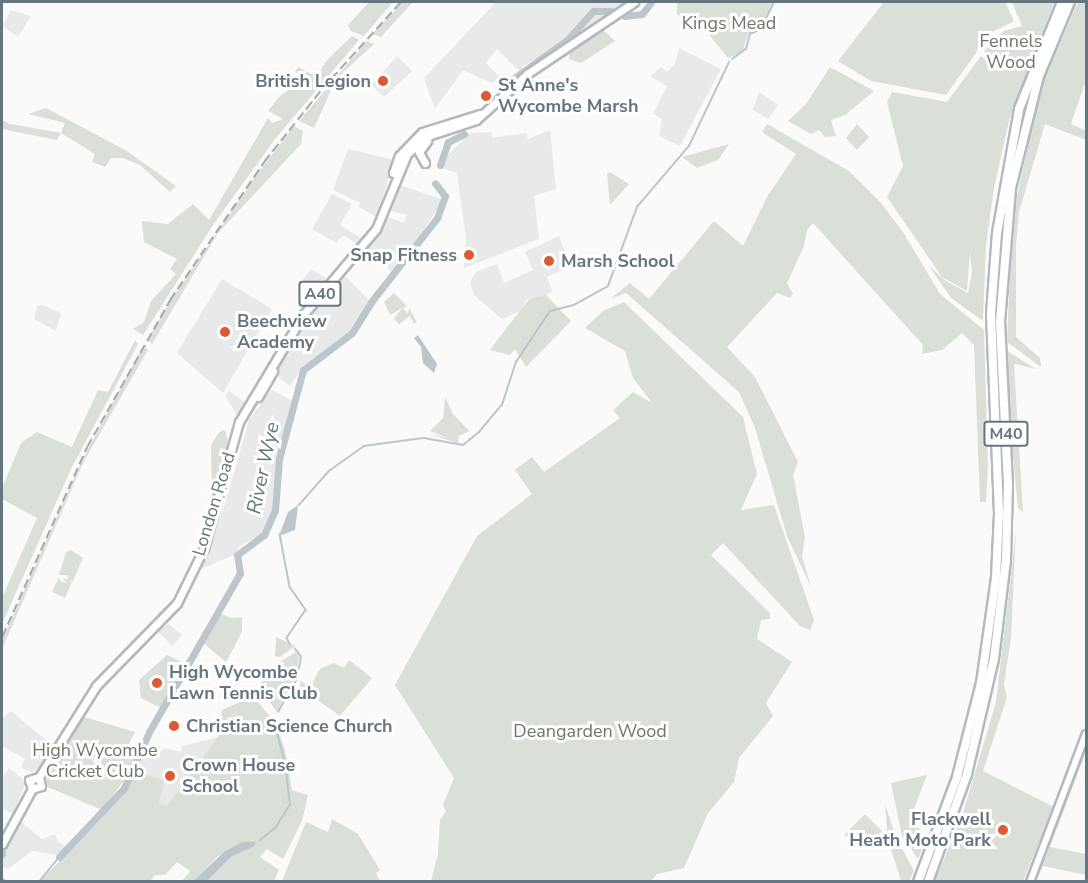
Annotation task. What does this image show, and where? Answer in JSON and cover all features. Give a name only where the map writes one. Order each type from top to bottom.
[{"type":"highway","name":"M40","points":[[918,882],[970,732],[981,683],[994,588],[999,513],[991,314],[1002,194],[1019,109],[1062,2]]},
{"type":"highway","name":"M40","points":[[927,882],[934,868],[979,732],[1001,616],[1008,484],[1000,322],[1011,189],[1039,76],[1070,2]]},
{"type":"main road","name":"A40","points":[[482,113],[527,74],[633,2]]},
{"type":"main road","name":"London Road","points":[[2,844],[32,789],[30,780],[39,777],[96,686],[166,618],[181,596],[208,536],[238,426],[303,315],[376,229],[392,193],[398,170],[411,148],[425,137],[476,120],[482,113]]},
{"type":"main road","name":"London Road","points":[[392,193],[399,156],[422,132],[482,113]]},
{"type":"main road","points":[[439,128],[476,120]]},
{"type":"main road","points":[[425,163],[420,158],[422,146],[454,129]]},
{"type":"main road","name":"London Road","points":[[247,411],[267,387],[282,351]]},
{"type":"main road","points":[[254,398],[267,379]]},
{"type":"street","points":[[1029,882],[1086,734]]},
{"type":"shaded area","points":[[496,2],[626,2],[617,10],[594,9],[556,49],[523,66],[521,73],[497,49],[486,63],[500,77],[492,83],[463,70],[435,109],[424,78]]},
{"type":"shaded area","points":[[11,10],[31,16],[18,37],[2,26]]},
{"type":"shaded area","points":[[613,12],[579,34],[578,30],[593,13]]},
{"type":"shaded area","points":[[679,48],[721,69],[680,146],[659,136],[662,119],[653,114],[667,86],[650,76],[661,67],[667,72],[675,64]]},
{"type":"shaded area","points":[[397,56],[412,71],[384,97],[371,85]]},
{"type":"shaded area","points":[[759,92],[778,105],[768,119],[753,110]]},
{"type":"shaded area","points":[[550,130],[556,189],[534,196],[539,239],[464,268],[466,239],[457,173],[441,168],[444,159],[470,133],[492,132],[492,138],[526,133],[528,139]]},
{"type":"shaded area","points":[[348,149],[394,160],[377,217],[359,207],[360,203],[333,190]]},
{"type":"shaded area","points":[[397,184],[443,200],[395,275],[366,247],[388,217],[404,223],[407,215],[391,211]]},
{"type":"shaded area","points":[[332,194],[352,204],[340,225],[362,239],[357,244],[343,235],[336,243],[312,229]]},
{"type":"shaded area","points":[[559,236],[571,266],[547,277],[552,291],[545,296],[527,299],[520,311],[502,319],[474,295],[470,282],[476,272],[497,264],[504,283],[533,270],[525,252]]},
{"type":"shaded area","points":[[311,269],[326,278],[315,291],[302,281]]},
{"type":"shaded area","points":[[342,273],[372,303],[355,328],[304,366],[290,386],[279,378],[276,369],[298,331],[309,323],[311,312]]},
{"type":"shaded area","name":"Beechview Academy","points":[[222,279],[272,309],[223,393],[177,353]]},
{"type":"shaded area","points":[[42,305],[61,313],[56,331],[34,319],[37,306]]},
{"type":"shaded area","points":[[418,335],[437,364],[434,373],[423,363],[421,347],[414,338]]},
{"type":"shaded area","points":[[271,390],[296,402],[278,460],[274,510],[261,534],[239,547],[236,554],[201,569],[225,504],[249,420]]},
{"type":"shaded area","points":[[229,391],[246,403],[237,415],[225,396]]},
{"type":"shaded area","points":[[298,505],[295,530],[279,536],[288,512]]},
{"type":"shaded area","points":[[168,624],[182,635],[172,646],[158,632]]},
{"type":"shaded area","points":[[11,711],[46,740],[50,750],[38,769],[32,772],[21,768],[25,759],[2,746],[2,718]]},
{"type":"shaded area","name":"Crown House School","points":[[219,737],[167,806],[159,804],[165,780],[135,771],[144,751],[153,752],[157,746],[181,752],[182,746]]},
{"type":"shaded area","points":[[9,768],[23,779],[25,785],[13,814],[2,808],[2,778]]},
{"type":"shaded area","points":[[20,821],[42,839],[55,834],[58,842],[67,847],[58,855],[32,851],[8,869],[2,867],[2,850]]},
{"type":"shaded area","points":[[255,841],[255,846],[231,857],[207,881],[193,881],[224,852],[242,842]]},
{"type":"green space","points":[[369,2],[393,2],[364,36],[351,31],[348,25]]},
{"type":"green space","points":[[403,2],[413,2],[381,37],[372,34]]},
{"type":"green space","name":"Kings Mead","points":[[677,2],[772,2],[769,14],[761,26],[749,32],[742,52],[728,58],[703,27],[683,23],[684,18],[677,14]]},
{"type":"green space","points":[[884,2],[1005,2],[1014,21],[982,37],[976,53],[946,95],[871,81],[838,61]]},
{"type":"green space","points":[[1012,2],[1054,2],[1009,121],[994,188],[986,245],[983,321],[951,298],[929,266],[946,281],[968,293],[972,272],[970,251],[967,291],[942,277],[887,197],[903,166],[887,102],[892,92],[947,102],[981,56],[995,67],[984,51],[1004,31],[1022,26]]},
{"type":"green space","name":"Fennels Wood","points":[[1078,2],[1086,2],[1086,80],[1071,124],[1086,131],[1086,140],[1045,124],[1019,212],[1016,244],[1016,337],[1040,358],[1041,367],[1007,342],[1012,219],[1041,87]]},
{"type":"green space","points":[[603,30],[615,41],[581,63],[569,59],[569,51]]},
{"type":"green space","points":[[352,36],[359,40],[275,139],[213,225],[143,335],[133,329],[144,322],[151,301],[176,274],[170,269],[177,259],[144,242],[142,221],[168,224],[193,204],[209,220],[268,118],[272,123],[283,119],[268,111],[280,96],[303,80],[303,76],[295,72],[298,67],[317,77],[326,61]]},
{"type":"green space","points":[[367,41],[374,44],[336,79],[314,128],[299,121]]},
{"type":"green space","points":[[830,67],[874,91],[845,115],[831,120],[836,136],[825,137],[819,130],[811,134],[788,121],[806,104]]},
{"type":"green space","points":[[46,108],[127,151],[176,186],[170,192],[140,165],[123,158],[111,158],[105,167],[92,162],[95,154],[61,133],[65,123],[28,114]]},
{"type":"green space","points":[[2,120],[10,124],[61,133],[57,140],[2,129]]},
{"type":"green space","points":[[767,124],[849,171],[881,203],[903,232],[940,294],[984,330],[988,466],[986,502],[980,502],[974,345],[962,333],[942,350],[922,354],[923,345],[813,223],[807,230],[804,246],[787,283],[793,294],[790,298],[777,293],[727,347],[755,377],[798,462],[793,474],[805,538],[802,556],[811,587],[787,536],[755,428],[739,392],[626,293],[610,299],[630,283],[649,299],[714,221],[743,246],[767,197],[796,154],[762,132]]},
{"type":"green space","points":[[857,124],[869,137],[857,150],[846,138]]},
{"type":"green space","points":[[294,126],[303,131],[301,144],[218,233],[152,344],[147,340],[175,294],[255,177]]},
{"type":"green space","points":[[729,144],[718,160],[697,168],[682,157]]},
{"type":"green space","points":[[610,172],[629,184],[610,205],[607,174]]},
{"type":"green space","points":[[394,293],[407,306],[403,308],[408,314],[409,308],[417,322],[414,324],[410,316],[399,324],[394,319],[402,308],[390,315],[384,302]]},
{"type":"green space","points":[[546,295],[571,321],[526,367],[515,349],[510,355],[490,350],[529,299]]},
{"type":"green space","name":"Deangarden Wood","points":[[624,302],[743,417],[757,474],[741,510],[774,505],[814,620],[810,630],[800,626],[723,543],[711,555],[770,613],[770,619],[761,620],[757,639],[792,662],[766,703],[773,716],[739,758],[734,782],[708,813],[684,868],[657,874],[651,881],[431,881],[438,854],[440,820],[446,811],[443,805],[454,778],[395,685],[477,536],[532,494],[515,470],[532,457],[544,472],[620,418],[613,410],[633,392],[652,403],[633,378],[625,351],[585,328],[603,311]]},
{"type":"green space","points":[[135,340],[138,344],[71,469],[2,624],[2,598],[37,518],[2,499],[2,488],[21,443],[37,432],[72,447],[98,390],[108,392]]},
{"type":"green space","points":[[143,346],[148,350],[84,461],[2,649],[2,640],[83,458]]},
{"type":"green space","points":[[1007,351],[1036,369],[1014,364],[1023,512],[1018,508],[1011,436]]},
{"type":"green space","points":[[445,397],[453,414],[469,431],[459,436],[458,443],[429,434],[448,438],[430,431],[443,418]]},
{"type":"green space","points":[[225,430],[228,442],[212,506],[211,446],[219,432]]},
{"type":"green space","name":"Flackwell Heath Moto Park","points":[[1016,531],[1011,638],[1004,685],[1007,697],[983,771],[1054,807],[1023,881],[935,881],[962,816],[996,702]]},
{"type":"green space","points":[[71,550],[83,558],[73,581],[68,580],[72,582],[65,598],[52,592],[59,577],[60,581],[67,583],[63,579],[68,579],[68,575],[59,575],[66,552]]},
{"type":"green space","points":[[217,612],[231,618],[242,617],[242,632],[226,662],[202,642]]},
{"type":"green space","points":[[276,637],[295,646],[280,657],[275,656]]},
{"type":"green space","points":[[296,652],[299,656],[295,677],[277,712],[258,686],[275,665]]},
{"type":"green space","name":"High Wycombe Lawn Tennis Club","points":[[167,655],[184,663],[161,708],[141,698],[139,680]]},
{"type":"green space","points":[[349,660],[372,678],[340,716],[300,687],[300,681],[311,686],[320,669],[334,663],[344,668]]},
{"type":"green space","points":[[253,696],[276,724],[285,750],[292,790],[308,795],[302,821],[283,859],[267,849],[260,857],[279,870],[274,881],[207,881],[231,857],[255,846],[252,840],[218,856],[193,881],[182,881],[190,871],[177,862],[165,875],[155,875],[150,881],[39,882],[101,819],[135,771],[165,780],[159,803],[167,806],[218,737],[222,710]]},
{"type":"green space","name":"High Wycombe Cricket Club","points":[[81,716],[135,732],[129,743],[138,752],[131,771],[102,810],[45,786],[50,767]]},
{"type":"green space","points":[[1086,740],[1086,752],[1050,847],[1086,854],[1086,875],[1043,866],[1036,881],[1032,882]]},
{"type":"green space","points":[[927,775],[911,817],[926,839],[918,859],[902,836],[891,783]]},
{"type":"green space","points":[[885,804],[895,835],[914,871],[909,881],[901,881],[888,840]]},
{"type":"green space","points":[[865,814],[882,831],[867,848],[844,835]]},
{"type":"green space","points":[[332,819],[358,834],[380,870],[376,873],[380,881],[282,881],[306,822],[328,832]]},
{"type":"waterway","name":"River Wye","points":[[625,16],[642,14],[651,2]]},
{"type":"waterway","points":[[732,59],[746,49],[750,34],[761,29],[774,2]]},
{"type":"waterway","points":[[785,2],[790,2]]},
{"type":"waterway","name":"River Wye","points":[[510,81],[567,40],[593,11],[611,11]]},
{"type":"waterway","points":[[299,505],[329,471],[364,446],[424,438],[463,445],[479,432],[502,405],[516,362],[550,311],[574,305],[608,286],[637,207],[689,146],[729,62]]},
{"type":"waterway","name":"River Wye","points":[[440,165],[448,142],[464,134]]},
{"type":"waterway","name":"River Wye","points":[[59,857],[124,788],[149,732],[240,573],[237,555],[264,535],[275,510],[279,459],[303,370],[352,333],[371,302],[437,218],[445,196],[435,183]]},
{"type":"waterway","points":[[280,534],[290,587],[306,610],[287,638],[290,644]]},
{"type":"waterway","points":[[278,712],[297,679],[301,657],[295,649]]},
{"type":"waterway","points":[[260,840],[276,827],[290,805],[285,763],[274,722]]},
{"type":"waterway","points":[[39,882],[59,857]]},
{"type":"waterway","points":[[2,878],[7,882]]},
{"type":"railway","points":[[2,637],[87,447],[170,300],[264,162],[322,89],[401,2]]},
{"type":"place","name":"British Legion","points":[[383,81]]},
{"type":"place","name":"St Anne's Wycombe Marsh","points":[[486,96]]},
{"type":"place","name":"Snap Fitness","points":[[469,255]]},
{"type":"place","name":"Marsh School","points":[[549,261]]},
{"type":"place","name":"Beechview Academy","points":[[225,332]]},
{"type":"place","name":"High Wycombe Lawn Tennis Club","points":[[157,683]]},
{"type":"place","name":"Christian Science Church","points":[[174,726]]},
{"type":"place","name":"Crown House School","points":[[170,776]]},
{"type":"place","name":"Flackwell Heath Moto Park","points":[[1003,830]]}]
